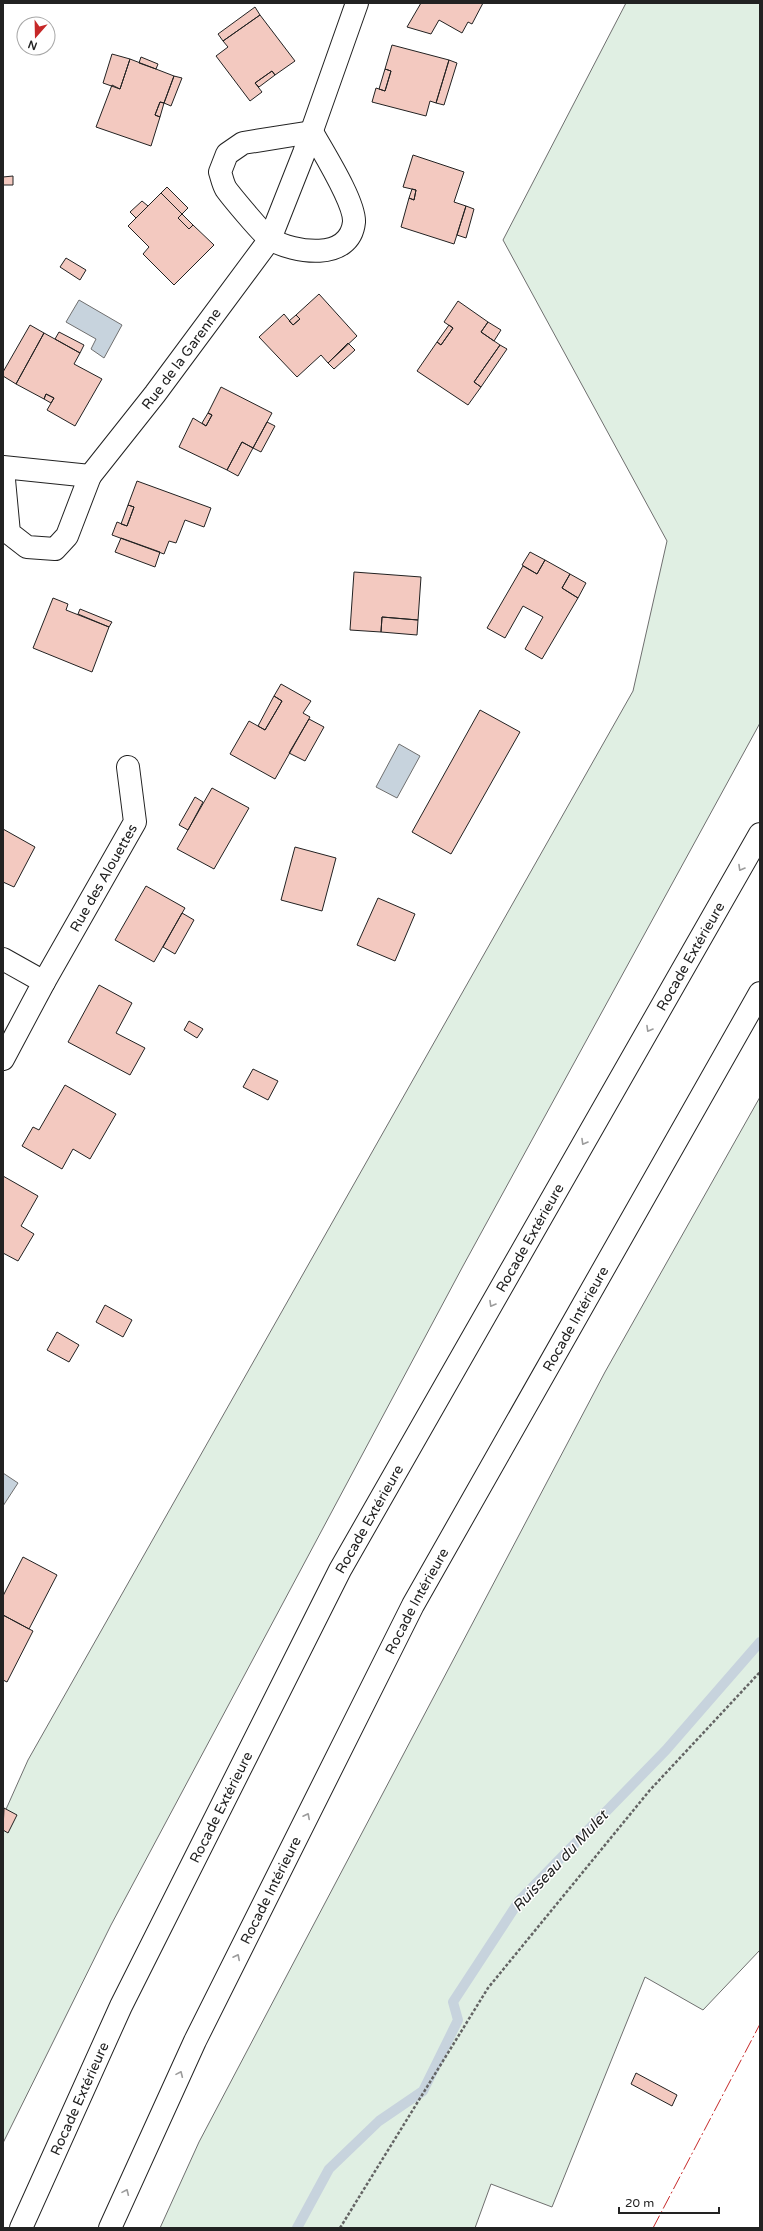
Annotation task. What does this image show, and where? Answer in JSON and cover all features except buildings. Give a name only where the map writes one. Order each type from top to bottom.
[{"type":"main road","name":"Rue de la Garenne","points":[[90,476],[3,468],[9,533],[27,547],[55,549],[67,536],[90,476],[155,394],[270,239],[312,132],[358,3]]},
{"type":"main road","points":[[312,132],[350,202],[354,223],[346,241],[330,251],[304,250],[270,239],[226,189],[220,172],[226,154],[243,143],[312,132]]},
{"type":"main road","name":"Rue des Alouettes","points":[[3,1059],[44,982],[135,822],[128,767]]},
{"type":"main road","name":"Rocade Extérieure","points":[[21,2228],[121,2006],[340,1570],[760,834]]},
{"type":"main road","points":[[3,959],[44,982]]},
{"type":"main road","name":"Rocade Intérieure","points":[[110,2228],[198,2033],[413,1604],[760,993]]},
{"type":"path","points":[[340,2228],[488,1988],[650,1790],[760,1672]]},
{"type":"green space","points":[[626,3],[760,3],[760,723],[463,1266],[111,1925],[3,2143],[3,1816],[28,1760],[633,691],[667,541],[503,240]]},
{"type":"green space","points":[[760,1097],[760,1950],[703,2010],[645,1977],[552,2207],[491,2184],[475,2228],[160,2228],[199,2142],[605,1372]]},
{"type":"shaded area","points":[[79,300],[122,325],[104,358],[91,349],[96,339],[66,322]]},
{"type":"shaded area","points":[[399,744],[420,756],[397,798],[376,787]]},
{"type":"shaded area","points":[[3,1473],[18,1483],[3,1506]]},
{"type":"waterway","name":"Ruisseau du Mulet","points":[[297,2228],[329,2169],[379,2121],[423,2091],[458,2020],[453,2002],[519,1901],[666,1750],[760,1642]]},
{"type":"power","points":[[653,2228],[760,2024]]}]
